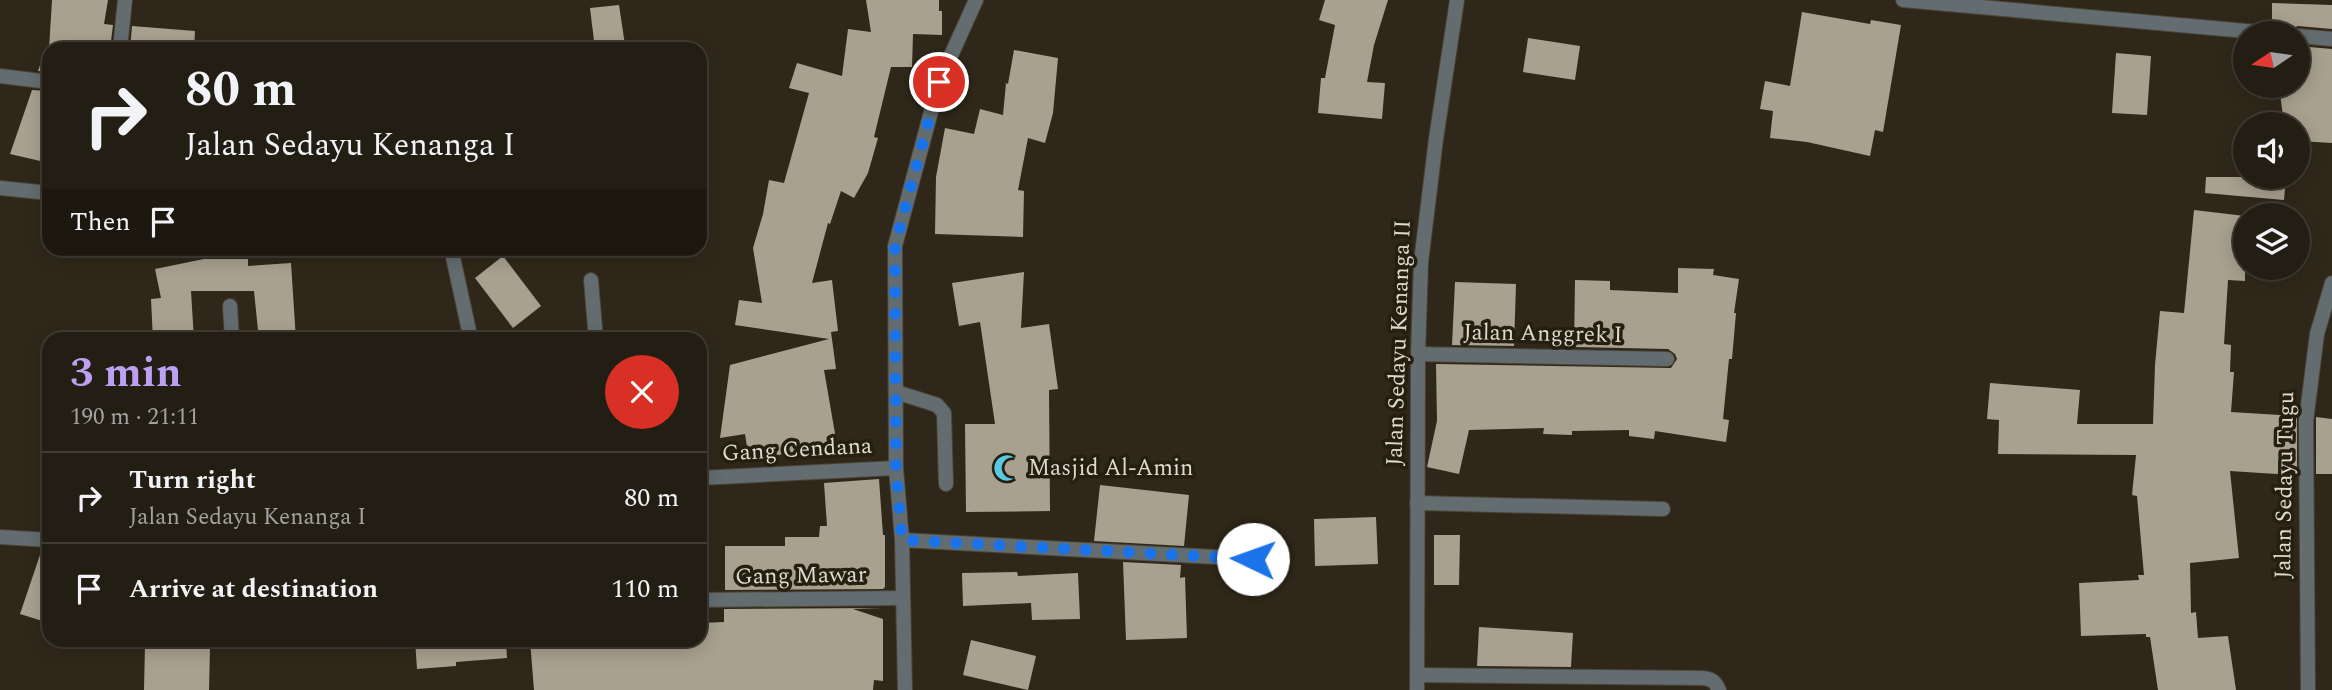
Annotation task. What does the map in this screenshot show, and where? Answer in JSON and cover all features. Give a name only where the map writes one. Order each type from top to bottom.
[{"type":"street","points":[[121,42],[125,0]]},
{"type":"street","points":[[905,690],[902,540],[896,468],[895,246],[939,82],[976,0]]},
{"type":"street","name":"Jalan Sedayu Kenanga II","points":[[1418,690],[1418,354],[1421,261],[1457,0]]},
{"type":"street","points":[[1903,0],[2233,30]]},
{"type":"street","points":[[2310,37],[2332,39]]},
{"type":"street","points":[[0,76],[42,81]]},
{"type":"street","points":[[0,188],[42,192]]},
{"type":"street","points":[[452,256],[469,332]]},
{"type":"street","points":[[591,280],[595,332]]},
{"type":"street","name":"Jalan Sedayu Tugu","points":[[2308,690],[2305,421],[2317,334],[2332,283]]},
{"type":"street","points":[[230,306],[232,332]]},
{"type":"street","name":"Jalan Anggrek I","points":[[1418,354],[1667,359]]},
{"type":"street","points":[[896,392],[942,409],[946,484]]},
{"type":"street","name":"Gang Cendana","points":[[707,478],[896,468]]},
{"type":"street","points":[[1417,503],[1663,509]]},
{"type":"street","points":[[0,537],[42,540]]},
{"type":"street","points":[[902,540],[1253,559]]},
{"type":"street","name":"Gang Mawar","points":[[707,600],[903,598]]},
{"type":"street","points":[[1418,675],[1702,678],[1711,679],[1719,690]]},
{"type":"building","points":[[52,0],[108,0],[104,24],[113,25],[111,42],[49,42]]},
{"type":"building","points":[[866,0],[939,0],[942,35],[913,34],[912,67],[891,67],[874,137],[878,138],[868,173],[854,198],[841,191],[830,224],[828,223],[812,283],[832,280],[838,331],[831,332],[836,369],[824,370],[837,445],[749,460],[745,434],[720,438],[730,365],[829,339],[735,325],[739,300],[762,303],[753,248],[769,180],[784,183],[809,93],[789,88],[797,63],[842,76],[848,29],[871,32]]},
{"type":"building","points":[[1325,0],[1388,0],[1374,45],[1367,82],[1385,83],[1382,119],[1318,113],[1321,78],[1325,78],[1335,25],[1319,20]]},
{"type":"building","points":[[2272,3],[2332,5],[2332,29],[2310,27],[2310,21],[2272,21]]},
{"type":"building","points":[[619,5],[625,42],[594,42],[590,8]]},
{"type":"building","points":[[1802,12],[1870,24],[1871,20],[1901,25],[1883,132],[1875,130],[1870,156],[1807,142],[1770,138],[1773,111],[1760,109],[1765,81],[1790,86]]},
{"type":"building","points":[[132,26],[195,31],[194,42],[131,42]]},
{"type":"building","points":[[1528,38],[1580,46],[1575,80],[1523,72]]},
{"type":"building","points":[[2310,47],[2332,49],[2332,143],[2310,142],[2310,112],[2282,112],[2281,98],[2310,98]]},
{"type":"building","points":[[1014,50],[1058,58],[1053,113],[1045,143],[1028,138],[1018,190],[1024,191],[1023,237],[935,234],[936,177],[945,128],[974,134],[980,109],[1003,115],[1006,83],[1008,84]]},
{"type":"building","points":[[2116,53],[2151,56],[2147,115],[2112,113]]},
{"type":"building","points":[[32,90],[42,91],[42,161],[10,154]]},
{"type":"building","points":[[2206,177],[2233,177],[2233,189],[2285,189],[2284,200],[2205,193]]},
{"type":"building","points":[[2194,210],[2233,215],[2233,280],[2245,281],[2228,280],[2224,344],[2231,345],[2230,372],[2234,372],[2231,412],[2297,416],[2297,473],[2290,475],[2230,471],[2239,558],[2190,563],[2191,613],[2196,612],[2198,638],[2228,636],[2236,690],[2158,690],[2150,637],[2146,637],[2146,634],[2081,636],[2079,583],[2139,580],[2138,575],[2144,575],[2137,496],[2132,495],[2136,455],[1998,454],[1999,420],[1987,419],[1990,383],[2080,390],[2077,424],[2153,424],[2160,311],[2184,313]]},
{"type":"building","points":[[503,256],[541,306],[513,328],[475,278]]},
{"type":"building","points":[[204,259],[248,259],[248,266],[291,263],[295,332],[258,332],[254,291],[191,291],[194,332],[153,332],[151,299],[161,298],[155,269]]},
{"type":"building","points":[[1678,268],[1714,269],[1713,275],[1739,279],[1732,359],[1729,359],[1723,419],[1729,420],[1726,442],[1655,431],[1654,439],[1629,436],[1629,430],[1572,431],[1572,435],[1543,434],[1544,428],[1469,430],[1459,474],[1427,467],[1437,421],[1436,364],[1671,368],[1677,359],[1668,349],[1574,347],[1575,280],[1610,281],[1610,290],[1678,293]]},
{"type":"building","points":[[1024,272],[1021,328],[1049,324],[1058,389],[1049,390],[1050,511],[966,512],[965,424],[995,424],[980,322],[959,326],[952,283]]},
{"type":"building","points":[[1455,282],[1516,284],[1514,346],[1452,345]]},
{"type":"building","points":[[2316,417],[2332,419],[2332,474],[2316,474]]},
{"type":"building","points":[[879,479],[885,535],[883,589],[725,590],[725,546],[785,546],[785,537],[819,537],[820,526],[827,526],[824,483]]},
{"type":"building","points":[[1100,485],[1189,495],[1184,546],[1094,541]]},
{"type":"building","points":[[1376,517],[1378,564],[1315,566],[1314,519]]},
{"type":"building","points":[[1434,535],[1460,535],[1459,585],[1434,585]]},
{"type":"building","points":[[42,549],[42,621],[20,614]]},
{"type":"building","points":[[1123,562],[1181,565],[1180,578],[1185,577],[1187,638],[1126,640]]},
{"type":"building","points":[[1017,572],[1018,576],[1078,573],[1080,619],[1032,620],[1031,603],[963,606],[962,573]]},
{"type":"building","points":[[883,608],[853,609],[883,619],[883,681],[874,680],[873,690],[534,690],[531,647],[707,647],[707,623],[724,622],[724,609]]},
{"type":"building","points":[[1479,627],[1573,633],[1571,667],[1477,666]]},
{"type":"building","points":[[971,640],[1036,656],[1028,690],[963,675]]},
{"type":"building","points":[[145,647],[210,648],[209,690],[144,690]]},
{"type":"building","points":[[415,647],[506,647],[507,658],[456,662],[456,666],[417,669]]},
{"type":"place","name":"Masjid Al-Amin","points":[[1007,468]]},
{"type":"route","points":[[939,82],[895,246],[896,468],[902,540],[1253,559]]}]
